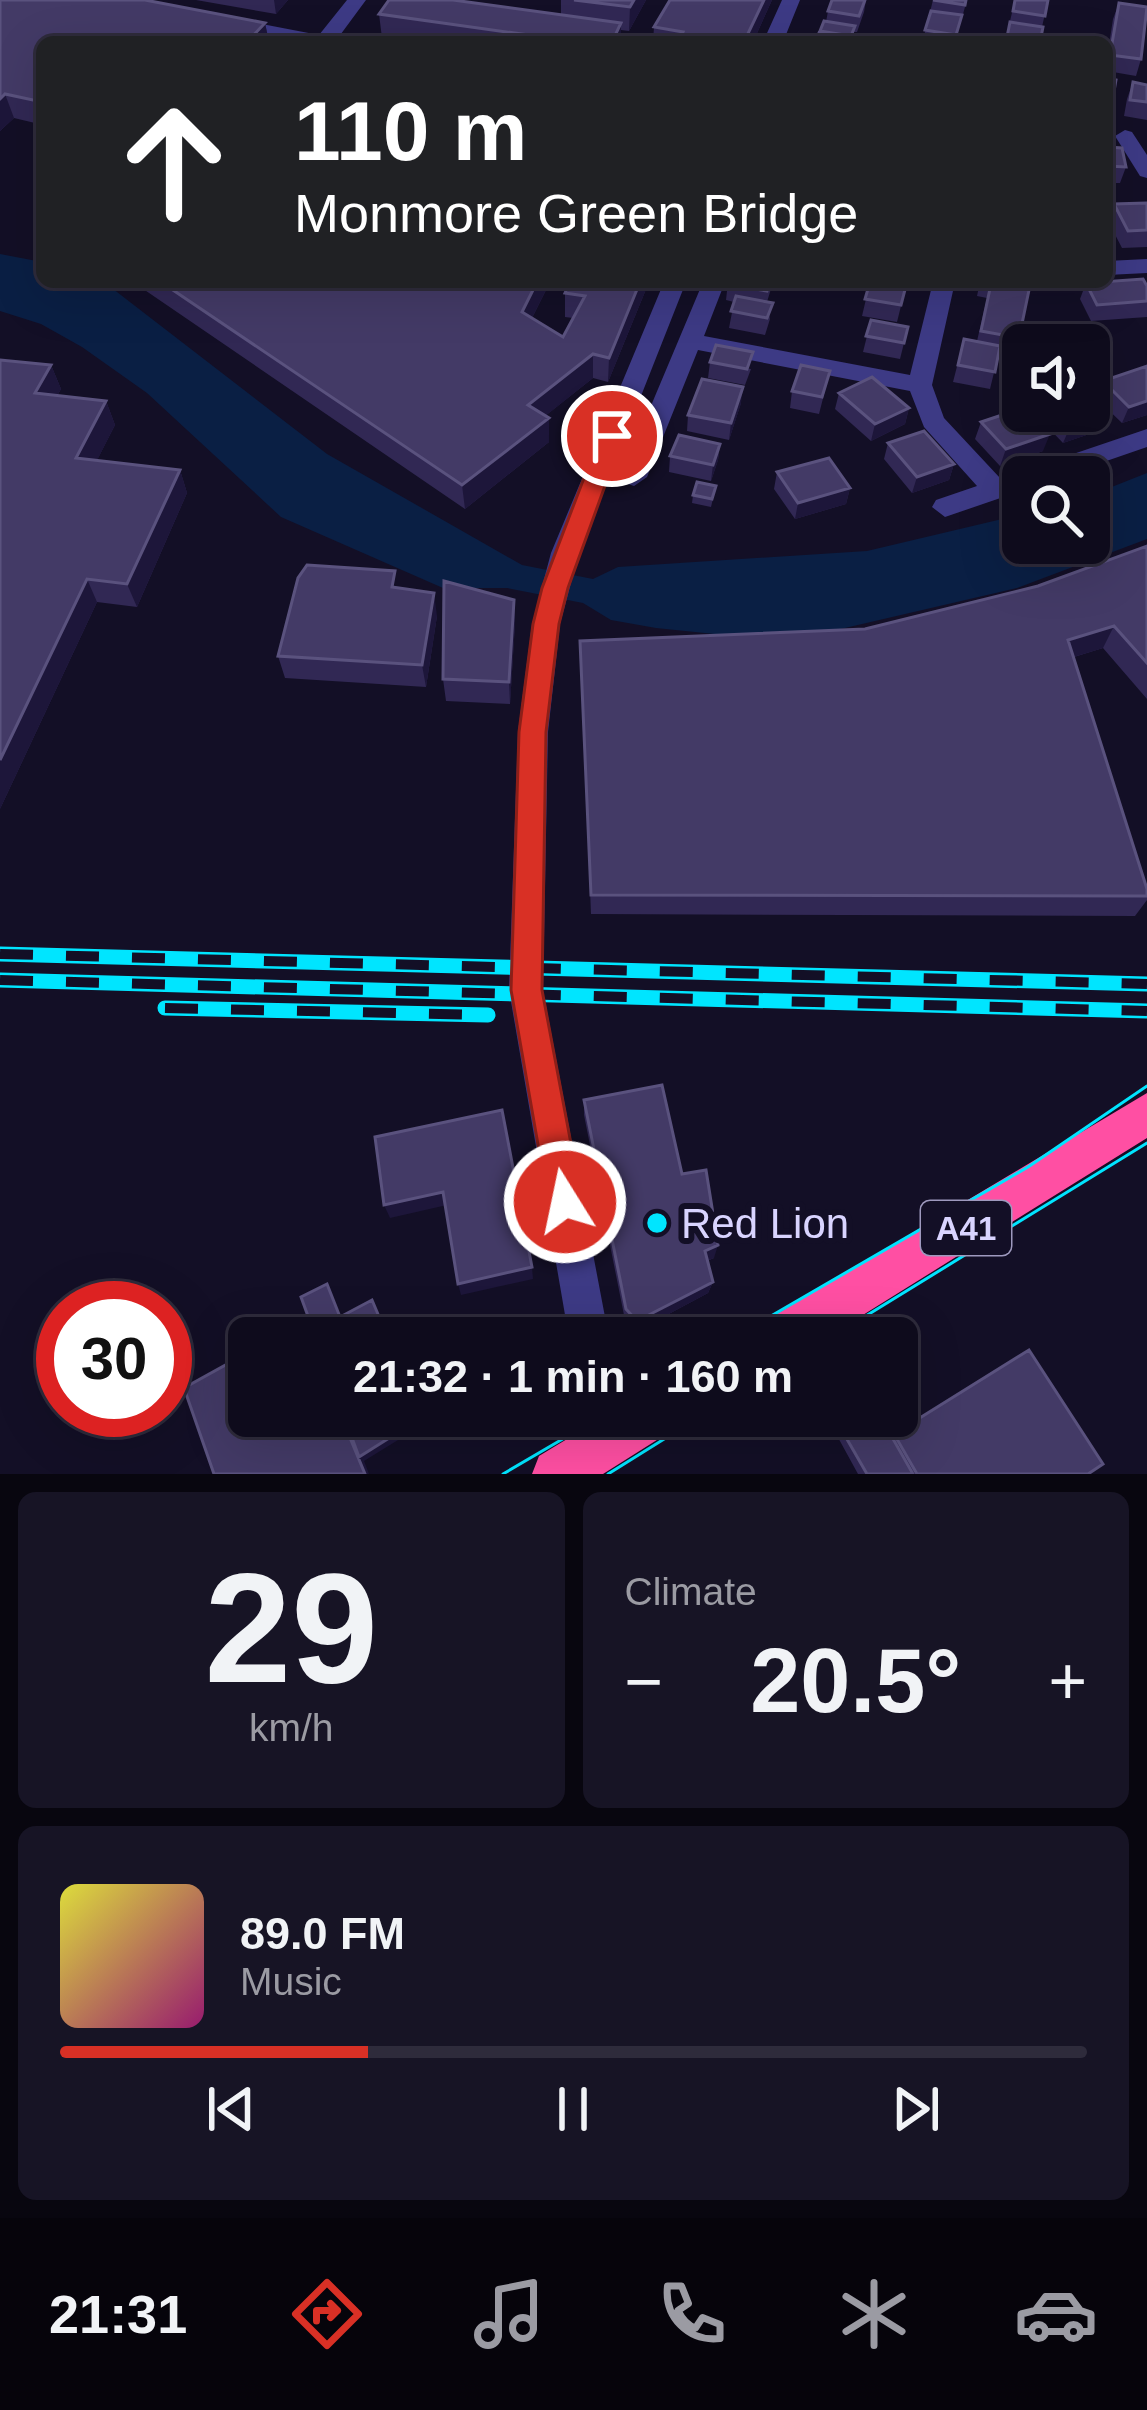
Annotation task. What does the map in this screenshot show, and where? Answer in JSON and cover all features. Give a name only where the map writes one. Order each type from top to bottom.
[{"type":"highway","name":"A41","points":[[816,1317],[1147,1114]]},
{"type":"highway","points":[[557,1474],[596,1437]]},
{"type":"street","points":[[329,36],[357,0]]},
{"type":"street","points":[[775,36],[790,0]]},
{"type":"street","points":[[215,21],[293,36]]},
{"type":"street","points":[[1126,135],[1147,172]]},
{"type":"street","points":[[1113,268],[1147,266]]},
{"type":"street","points":[[585,1317],[526,990],[520,753],[565,553],[673,288]]},
{"type":"street","points":[[634,477],[712,288]]},
{"type":"street","points":[[943,288],[920,385],[933,421],[996,490]]},
{"type":"street","points":[[691,341],[920,385]]},
{"type":"street","points":[[1092,456],[1147,437]]},
{"type":"street","points":[[945,507],[1002,488]]},
{"type":"water","points":[[0,254],[36,261],[36,288],[112,288],[327,454],[522,565],[593,579],[618,567],[867,551],[1002,519],[1002,564],[1081,564],[1017,588],[819,634],[734,636],[656,628],[611,620],[583,603],[507,588],[443,588],[281,517],[147,393],[41,324],[0,311]]},
{"type":"water","points":[[1147,473],[1147,539],[1110,553],[1110,488]]},
{"type":"building","points":[[0,0],[145,0],[265,23],[253,36],[36,36],[36,101],[5,94],[0,99]]},
{"type":"building","points":[[389,0],[453,0],[621,23],[615,36],[536,36],[379,14]]},
{"type":"building","points":[[574,0],[634,0],[630,7]]},
{"type":"building","points":[[670,0],[764,0],[747,36],[681,36],[683,32],[654,27]]},
{"type":"building","points":[[832,0],[865,0],[859,16],[828,11]]},
{"type":"building","points":[[1015,0],[1048,0],[1045,16],[1013,11]]},
{"type":"building","points":[[1119,3],[1147,7],[1141,59],[1113,55]]},
{"type":"building","points":[[931,11],[962,15],[956,35],[925,30]]},
{"type":"building","points":[[824,21],[855,26],[851,36],[820,31]]},
{"type":"building","points":[[1010,22],[1043,27],[1041,36],[1007,36]]},
{"type":"building","points":[[1133,82],[1147,85],[1147,102],[1130,100]]},
{"type":"building","points":[[1113,147],[1122,148],[1126,167],[1113,166]]},
{"type":"building","points":[[1147,203],[1147,230],[1128,231],[1114,204]]},
{"type":"building","points":[[1143,279],[1147,301],[1097,305],[1088,288],[1113,288],[1113,281]]},
{"type":"building","points":[[170,288],[534,288],[522,312],[563,337],[585,296],[565,293],[567,288],[638,288],[609,358],[593,354],[528,405],[549,418],[462,485]]},
{"type":"building","points":[[868,288],[905,288],[901,305],[865,299]]},
{"type":"building","points":[[990,288],[1029,290],[1022,324],[1002,324],[1002,335],[981,331]]},
{"type":"building","points":[[736,296],[773,303],[767,318],[731,311]]},
{"type":"building","points":[[871,320],[908,327],[904,343],[866,336]]},
{"type":"building","points":[[964,339],[1000,346],[995,372],[958,365]]},
{"type":"building","points":[[716,345],[753,352],[747,369],[710,362]]},
{"type":"building","points":[[0,360],[51,365],[35,393],[106,401],[76,458],[180,470],[127,584],[87,579],[0,760]]},
{"type":"building","points":[[801,365],[830,371],[822,397],[792,391]]},
{"type":"building","points":[[1147,366],[1147,401],[1129,407],[1110,388],[1110,379]]},
{"type":"building","points":[[872,377],[909,408],[875,424],[839,393]]},
{"type":"building","points":[[702,379],[743,387],[731,423],[688,415]]},
{"type":"building","points":[[1002,415],[1002,432],[1050,434],[1006,449],[981,422]]},
{"type":"building","points":[[924,431],[954,464],[917,477],[888,443]]},
{"type":"building","points":[[679,435],[720,444],[713,465],[670,456]]},
{"type":"building","points":[[829,458],[850,488],[798,503],[777,472]]},
{"type":"building","points":[[697,482],[716,486],[712,499],[693,495]]},
{"type":"building","points":[[1147,546],[1147,663],[1114,626],[1068,640],[1147,896],[591,895],[580,641],[865,629],[1038,586],[1110,564],[1110,560]]},
{"type":"building","points":[[307,565],[395,571],[392,587],[434,593],[422,665],[278,656],[298,578]]},
{"type":"building","points":[[444,581],[514,600],[509,682],[443,679]]},
{"type":"building","name":"Red Lion","points":[[662,1085],[682,1174],[706,1170],[718,1245],[705,1251],[713,1282],[645,1317],[633,1317],[626,1309],[584,1100]]},
{"type":"building","points":[[502,1110],[532,1267],[458,1284],[443,1192],[384,1205],[375,1137]]},
{"type":"building","points":[[327,1284],[340,1317],[308,1317],[301,1297]]},
{"type":"building","points":[[372,1300],[379,1317],[340,1317]]},
{"type":"building","points":[[1029,1350],[1103,1464],[1088,1474],[917,1474],[896,1437],[918,1437],[918,1419]]},
{"type":"building","points":[[228,1364],[228,1437],[350,1437],[365,1474],[214,1474],[192,1411],[192,1384]]},
{"type":"building","points":[[352,1437],[391,1437],[359,1457]]},
{"type":"building","points":[[846,1437],[892,1437],[913,1474],[867,1474]]},
{"type":"tram line","points":[[769,1317],[1028,1167],[1147,1086]]},
{"type":"tram line","points":[[864,1317],[1147,1143]]},
{"type":"tram line","points":[[503,1474],[566,1437]]},
{"type":"tram line","points":[[608,1474],[667,1437]]},
{"type":"railway","points":[[0,954],[1147,984]]},
{"type":"railway","points":[[0,980],[1147,1011]]},
{"type":"railway","points":[[165,1008],[488,1015]]},
{"type":"place","name":"Red Lion","points":[[657,1223]]},
{"type":"route","points":[[565,1202],[526,990],[533,732],[555,588],[612,436]]}]
